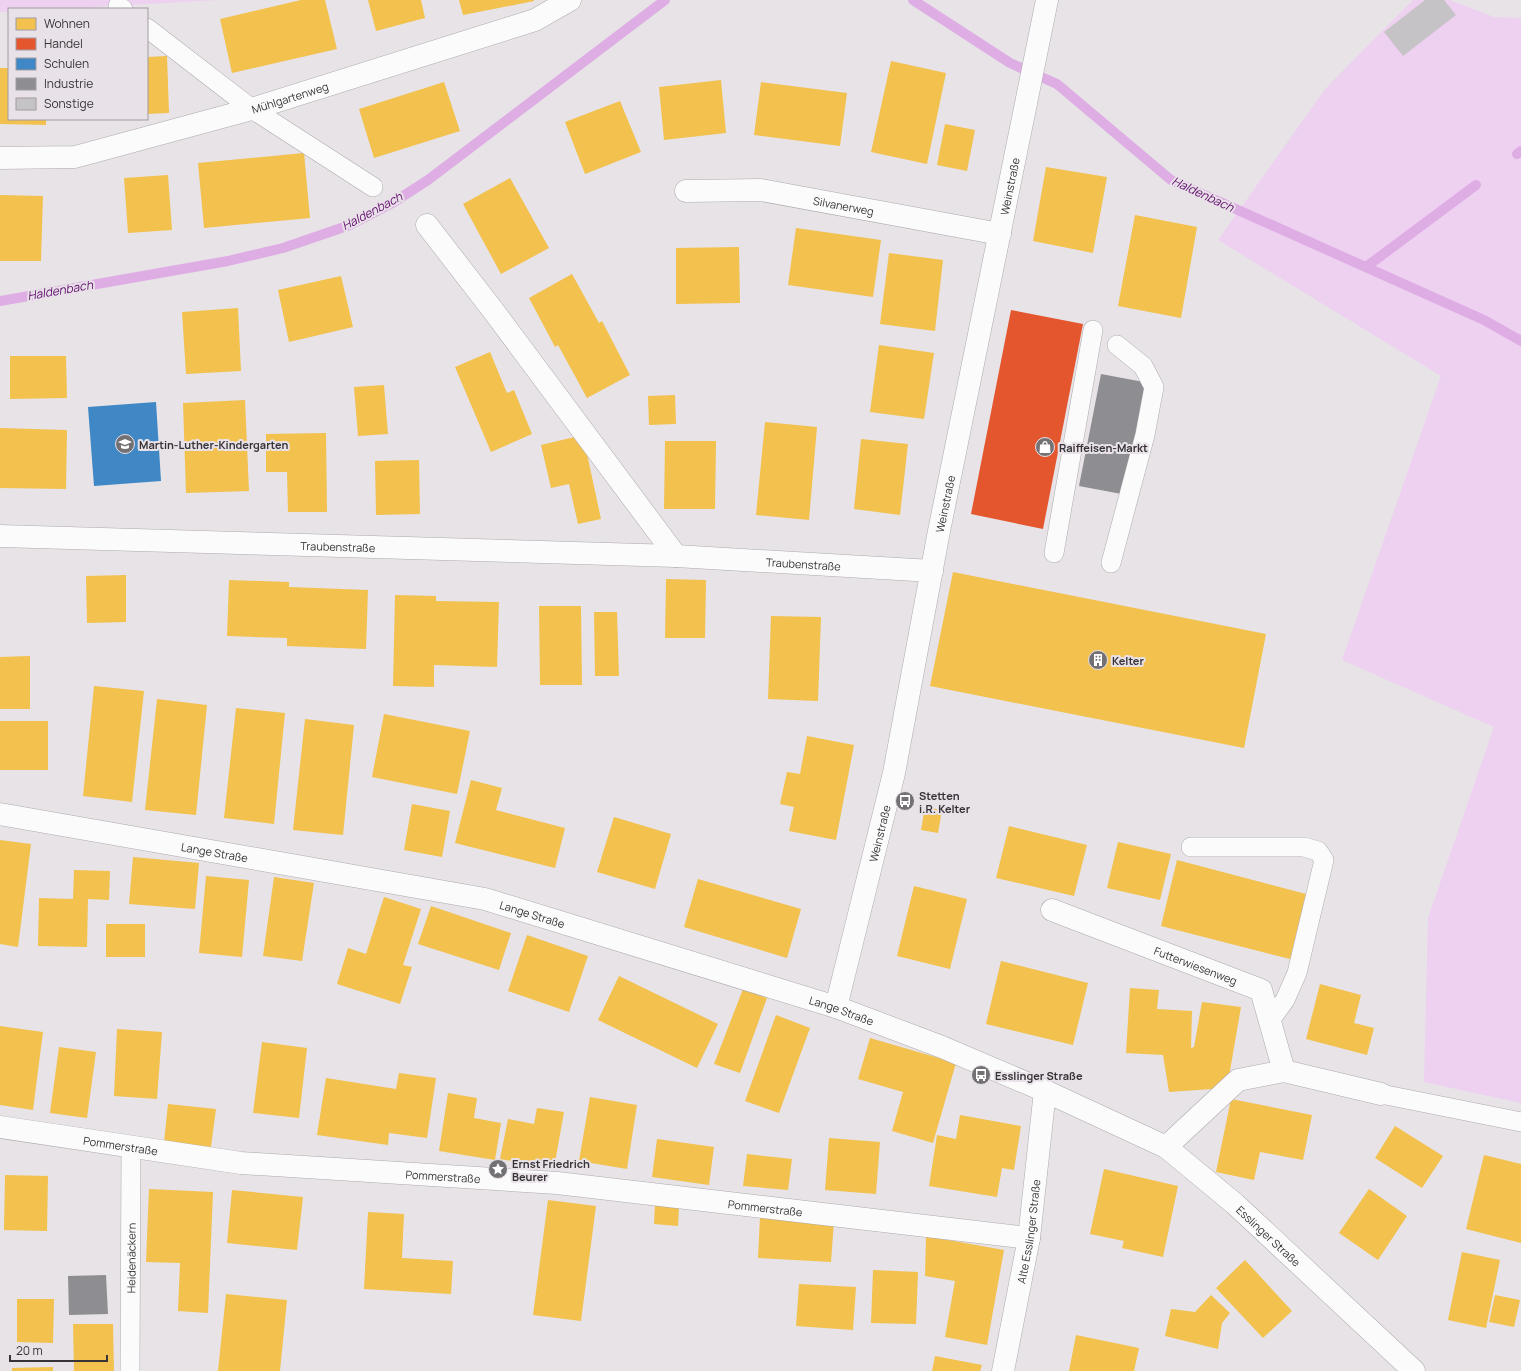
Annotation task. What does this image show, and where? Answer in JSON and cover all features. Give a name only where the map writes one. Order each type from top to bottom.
[{"type":"street","name":"Mühlgartenweg","points":[[0,158],[75,157],[208,122],[535,20],[570,0]]},
{"type":"street","name":"Weinstraße","points":[[836,1007],[894,773],[932,571],[1047,0]]},
{"type":"street","name":"Silvanerweg","points":[[686,191],[760,190],[1000,234]]},
{"type":"street","points":[[427,226],[492,309],[676,556]]},
{"type":"street","name":"Traubenstraße","points":[[0,536],[676,556],[932,571]]},
{"type":"street","name":"Lange Straße","points":[[0,814],[485,899],[836,1007],[942,1047],[1045,1091]]},
{"type":"street","name":"Futterwiesenweg","points":[[1052,910],[1261,990],[1284,1071]]},
{"type":"street","points":[[1166,1147],[1238,1080],[1284,1071],[1380,1094]]},
{"type":"street","name":"Esslinger Straße","points":[[1045,1091],[1166,1147],[1235,1204],[1414,1371]]},
{"type":"street","name":"Alte Esslinger Straße","points":[[1003,1371],[1029,1238],[1045,1091]]},
{"type":"street","name":"Pommerstraße","points":[[0,1127],[241,1163],[558,1183],[1029,1238]]},
{"type":"lane","points":[[148,29],[252,109],[373,187]]},
{"type":"lane","points":[[1054,553],[1093,330]]},
{"type":"lane","points":[[1111,563],[1145,435],[1154,387],[1143,366],[1117,345]]},
{"type":"lane","points":[[1191,847],[1304,847],[1318,851],[1324,860],[1297,973],[1285,1000],[1269,1022]]},
{"type":"lane","points":[[1380,1094],[1521,1122]]},
{"type":"lane","name":"Heidenäckern","points":[[130,1371],[132,1146]]},
{"type":"shaded area","points":[[0,0],[219,0],[77,8],[8,8],[8,12],[0,12]]},
{"type":"shaded area","points":[[1413,0],[1450,0],[1494,17],[1521,18],[1521,1103],[1424,1082],[1428,918],[1494,727],[1342,660],[1441,376],[1218,240],[1326,88]]},
{"type":"building: Wohnen","points":[[301,0],[325,0],[337,49],[232,73],[220,19]]},
{"type":"building: Wohnen","points":[[368,0],[421,0],[425,18],[376,31]]},
{"type":"building: Wohnen","points":[[459,0],[534,0],[534,1],[463,15]]},
{"type":"building: Wohnen","points":[[167,56],[169,113],[148,114],[148,57]]},
{"type":"building: Wohnen","points":[[891,61],[946,73],[927,164],[871,152]]},
{"type":"building: Wohnen","points":[[0,68],[8,68],[8,120],[46,120],[46,125],[0,124]]},
{"type":"building: Wohnen","points":[[721,80],[726,133],[664,140],[659,87]]},
{"type":"building: Wohnen","points":[[444,82],[460,131],[374,158],[359,109]]},
{"type":"building: Wohnen","points":[[761,82],[847,93],[840,146],[754,135]]},
{"type":"building: Wohnen","points":[[620,101],[641,152],[585,174],[565,122]]},
{"type":"building: Wohnen","points":[[945,124],[975,130],[967,171],[937,165]]},
{"type":"building: Wohnen","points":[[304,153],[310,218],[204,228],[198,163]]},
{"type":"building: Wohnen","points":[[1046,167],[1107,177],[1093,253],[1033,241]]},
{"type":"building: Wohnen","points":[[168,175],[172,230],[128,233],[124,178]]},
{"type":"building: Wohnen","points":[[510,178],[549,248],[501,274],[463,204]]},
{"type":"building: Wohnen","points":[[0,195],[43,196],[41,261],[0,261]]},
{"type":"building: Wohnen","points":[[1135,215],[1197,227],[1181,318],[1118,306]]},
{"type":"building: Wohnen","points":[[796,228],[881,240],[873,297],[788,285]]},
{"type":"building: Wohnen","points":[[739,247],[740,303],[676,304],[676,248]]},
{"type":"building: Wohnen","points":[[889,253],[943,260],[935,331],[880,324]]},
{"type":"building: Wohnen","points":[[572,274],[599,323],[602,321],[630,375],[587,398],[558,345],[555,347],[529,298]]},
{"type":"building: Wohnen","points":[[341,276],[353,327],[289,342],[278,290]]},
{"type":"building: Wohnen","points":[[238,308],[241,371],[186,374],[182,312]]},
{"type":"building: Wohnen","points":[[879,345],[934,353],[924,419],[870,412]]},
{"type":"building: Wohnen","points":[[490,352],[507,393],[514,390],[532,434],[491,452],[455,367]]},
{"type":"building: Wohnen","points":[[10,356],[66,356],[67,398],[10,399]]},
{"type":"building: Wohnen","points":[[384,385],[388,434],[358,436],[354,387]]},
{"type":"building: Wohnen","points":[[675,395],[676,424],[649,425],[648,396]]},
{"type":"building: Wohnen","points":[[245,400],[249,491],[186,493],[183,403]]},
{"type":"building: Wohnen","points":[[765,422],[817,427],[809,520],[756,515]]},
{"type":"building: Wohnen","points":[[0,428],[67,430],[66,489],[0,488]]},
{"type":"building: Wohnen","points":[[326,433],[327,512],[288,512],[287,472],[266,472],[266,434]]},
{"type":"building: Wohnen","points":[[583,435],[601,519],[578,524],[569,484],[551,488],[541,445]]},
{"type":"building: Wohnen","points":[[861,439],[908,444],[900,515],[854,509]]},
{"type":"building: Wohnen","points":[[665,441],[716,441],[715,509],[664,509]]},
{"type":"building: Wohnen","points":[[419,460],[420,514],[376,515],[375,461]]},
{"type":"building: Wohnen","name":"Kelter","points":[[953,572],[1266,634],[1244,748],[930,686]]},
{"type":"building: Wohnen","points":[[126,575],[126,622],[87,623],[86,576]]},
{"type":"building: Wohnen","points":[[666,579],[706,580],[705,638],[665,638]]},
{"type":"building: Wohnen","points":[[229,580],[289,582],[289,587],[368,590],[366,649],[287,646],[287,638],[227,636]]},
{"type":"building: Wohnen","points":[[395,595],[436,596],[436,601],[499,602],[497,667],[434,665],[434,687],[393,686]]},
{"type":"building: Wohnen","points":[[539,606],[581,606],[582,685],[540,685]]},
{"type":"building: Wohnen","points":[[594,612],[617,612],[619,676],[595,676]]},
{"type":"building: Wohnen","points":[[771,616],[821,617],[818,701],[768,699]]},
{"type":"building: Wohnen","points":[[30,656],[30,709],[0,709],[0,657]]},
{"type":"building: Wohnen","points":[[94,686],[144,691],[132,802],[83,796]]},
{"type":"building: Wohnen","points":[[157,699],[207,705],[196,815],[145,810]]},
{"type":"building: Wohnen","points":[[236,708],[285,713],[274,824],[224,818]]},
{"type":"building: Wohnen","points":[[384,714],[470,731],[457,794],[372,777]]},
{"type":"building: Wohnen","points":[[305,719],[354,725],[343,835],[293,830]]},
{"type":"building: Wohnen","points":[[0,721],[48,721],[48,770],[0,770]]},
{"type":"building: Wohnen","points":[[807,736],[854,745],[836,840],[789,831],[794,807],[780,804],[787,772],[800,774]]},
{"type":"building: Wohnen","points":[[471,780],[502,788],[496,810],[565,828],[555,868],[455,843]]},
{"type":"building: Wohnen","points":[[412,804],[450,811],[442,857],[404,850]]},
{"type":"building: Wohnen","points":[[925,807],[942,810],[938,833],[921,830]]},
{"type":"building: Wohnen","points":[[614,817],[671,834],[655,889],[597,872]]},
{"type":"building: Wohnen","points":[[1009,826],[1087,845],[1074,896],[996,878]]},
{"type":"building: Wohnen","points":[[0,840],[31,844],[18,947],[0,944]]},
{"type":"building: Wohnen","points":[[1118,842],[1171,854],[1160,900],[1107,888]]},
{"type":"building: Wohnen","points":[[133,857],[199,863],[195,909],[129,904]]},
{"type":"building: Wohnen","points":[[1177,860],[1306,894],[1290,959],[1161,926]]},
{"type":"building: Wohnen","points":[[74,870],[110,871],[109,900],[88,899],[87,947],[38,946],[39,898],[73,899]]},
{"type":"building: Wohnen","points":[[206,876],[249,880],[242,957],[199,953]]},
{"type":"building: Wohnen","points":[[274,877],[314,883],[302,961],[263,956]]},
{"type":"building: Wohnen","points":[[698,879],[801,909],[787,958],[684,927]]},
{"type":"building: Wohnen","points":[[914,886],[967,899],[950,969],[897,956]]},
{"type":"building: Wohnen","points":[[384,897],[421,909],[403,965],[412,967],[400,1004],[337,984],[348,948],[366,954]]},
{"type":"building: Wohnen","points":[[431,906],[511,933],[499,970],[418,944]]},
{"type":"building: Wohnen","points":[[106,924],[145,924],[145,957],[106,957]]},
{"type":"building: Wohnen","points":[[527,935],[588,956],[569,1012],[508,991]]},
{"type":"building: Wohnen","points":[[1001,961],[1088,983],[1073,1045],[986,1024]]},
{"type":"building: Wohnen","points":[[619,976],[718,1024],[697,1068],[598,1020]]},
{"type":"building: Wohnen","points":[[1320,984],[1361,995],[1354,1023],[1374,1028],[1367,1055],[1306,1039]]},
{"type":"building: Wohnen","points":[[1130,988],[1159,990],[1157,1009],[1192,1011],[1191,1048],[1194,1047],[1202,1002],[1241,1007],[1227,1088],[1169,1092],[1163,1055],[1126,1053]]},
{"type":"building: Wohnen","points":[[743,989],[767,998],[740,1073],[714,1064]]},
{"type":"building: Wohnen","points":[[776,1015],[810,1028],[779,1113],[745,1101]]},
{"type":"building: Wohnen","points":[[0,1026],[43,1032],[33,1110],[0,1105]]},
{"type":"building: Wohnen","points":[[117,1029],[162,1032],[157,1099],[114,1096]]},
{"type":"building: Wohnen","points":[[870,1038],[956,1063],[933,1143],[892,1131],[903,1092],[858,1079]]},
{"type":"building: Wohnen","points":[[262,1042],[307,1048],[299,1118],[253,1113]]},
{"type":"building: Wohnen","points":[[59,1047],[96,1052],[87,1118],[50,1113]]},
{"type":"building: Wohnen","points":[[399,1073],[436,1078],[427,1138],[389,1133],[388,1145],[317,1135],[326,1078],[396,1089]]},
{"type":"building: Wohnen","points":[[448,1093],[477,1098],[474,1118],[501,1123],[495,1160],[439,1151]]},
{"type":"building: Wohnen","points":[[590,1097],[637,1105],[627,1169],[579,1161]]},
{"type":"building: Wohnen","points":[[1231,1099],[1312,1115],[1303,1160],[1260,1152],[1254,1180],[1216,1172]]},
{"type":"building: Wohnen","points":[[168,1104],[216,1109],[211,1147],[164,1142]]},
{"type":"building: Wohnen","points":[[537,1108],[564,1112],[554,1168],[500,1159],[508,1119],[534,1124]]},
{"type":"building: Wohnen","points":[[960,1115],[1021,1126],[1014,1170],[1002,1168],[997,1197],[929,1186],[937,1135],[956,1139]]},
{"type":"building: Wohnen","points":[[1395,1126],[1443,1156],[1422,1188],[1375,1158]]},
{"type":"building: Wohnen","points":[[829,1138],[880,1142],[876,1194],[825,1190]]},
{"type":"building: Wohnen","points":[[657,1139],[714,1147],[709,1185],[652,1177]]},
{"type":"building: Wohnen","points":[[747,1154],[792,1159],[788,1190],[743,1186]]},
{"type":"building: Wohnen","points":[[1484,1155],[1521,1164],[1521,1243],[1466,1229]]},
{"type":"building: Wohnen","points":[[1104,1169],[1178,1186],[1163,1257],[1122,1248],[1124,1241],[1090,1234]]},
{"type":"building: Wohnen","points":[[5,1175],[48,1176],[47,1231],[4,1230]]},
{"type":"building: Wohnen","points":[[149,1189],[213,1192],[208,1313],[178,1311],[180,1263],[146,1262]]},
{"type":"building: Wohnen","points":[[1369,1189],[1407,1216],[1378,1260],[1339,1233]]},
{"type":"building: Wohnen","points":[[232,1190],[303,1197],[297,1250],[227,1243]]},
{"type":"building: Wohnen","points":[[548,1200],[596,1206],[581,1321],[533,1315]]},
{"type":"building: Wohnen","points":[[655,1204],[679,1206],[678,1226],[654,1224]]},
{"type":"building: Wohnen","points":[[368,1212],[404,1214],[402,1258],[453,1261],[451,1294],[364,1289]]},
{"type":"building: Wohnen","points":[[760,1217],[834,1221],[831,1262],[758,1258]]},
{"type":"building: Wohnen","points":[[926,1236],[1004,1250],[987,1345],[945,1337],[955,1281],[925,1276]]},
{"type":"building: Wohnen","points":[[1462,1252],[1500,1260],[1486,1328],[1448,1320]]},
{"type":"building: Wohnen","points":[[1245,1260],[1292,1311],[1263,1338],[1216,1288]]},
{"type":"building: Wohnen","points":[[873,1270],[918,1272],[916,1324],[871,1323]]},
{"type":"building: Wohnen","points":[[799,1284],[856,1287],[853,1330],[796,1326]]},
{"type":"building: Wohnen","points":[[226,1294],[287,1300],[280,1371],[218,1371]]},
{"type":"building: Wohnen","points":[[1211,1295],[1230,1313],[1222,1323],[1218,1349],[1165,1336],[1171,1309],[1195,1312]]},
{"type":"building: Wohnen","points":[[1495,1295],[1520,1300],[1514,1327],[1489,1322]]},
{"type":"building: Wohnen","points":[[17,1299],[54,1299],[53,1343],[17,1342]]},
{"type":"building: Wohnen","points":[[73,1324],[113,1324],[114,1371],[74,1371]]},
{"type":"building: Wohnen","points":[[1076,1335],[1139,1348],[1134,1371],[1069,1371]]},
{"type":"building: Wohnen","points":[[935,1356],[982,1365],[980,1371],[932,1371]]},
{"type":"building: Wohnen","points":[[53,1367],[53,1371],[12,1371],[12,1368]]},
{"type":"building: Handel","points":[[1011,310],[1083,324],[1043,529],[971,514]]},
{"type":"building: Schulen","name":"Martin-Luther-Kindergarten","points":[[156,402],[161,481],[94,486],[88,407]]},
{"type":"building: Industrie","points":[[1101,374],[1149,383],[1127,495],[1079,486]]},
{"type":"building: Industrie","points":[[106,1275],[108,1314],[69,1315],[68,1276]]},
{"type":"building: Sonstige","points":[[1425,0],[1444,0],[1456,15],[1403,56],[1384,32]]},
{"type":"waterway","name":"Haldenbach","points":[[0,301],[228,261],[283,248],[350,225],[394,202],[428,180],[665,0]]},
{"type":"waterway","name":"Haldenbach","points":[[913,0],[1010,63],[1057,84],[1171,180],[1484,320],[1521,341]]},
{"type":"waterway","points":[[1517,154],[1521,151]]},
{"type":"waterway","points":[[1366,267],[1476,185]]},
{"type":"place","name":"Martin-Luther-Kindergarten","points":[[125,444]]},
{"type":"place","name":"Raiffeisen-Markt","points":[[1045,447]]},
{"type":"place","name":"Kelter","points":[[1098,660]]},
{"type":"place","name":"Stetten i.R. Kelter","points":[[905,801]]},
{"type":"place","name":"Esslinger Straße","points":[[981,1075]]},
{"type":"place","name":"Ernst Friedrich Beurer","points":[[498,1169]]}]
